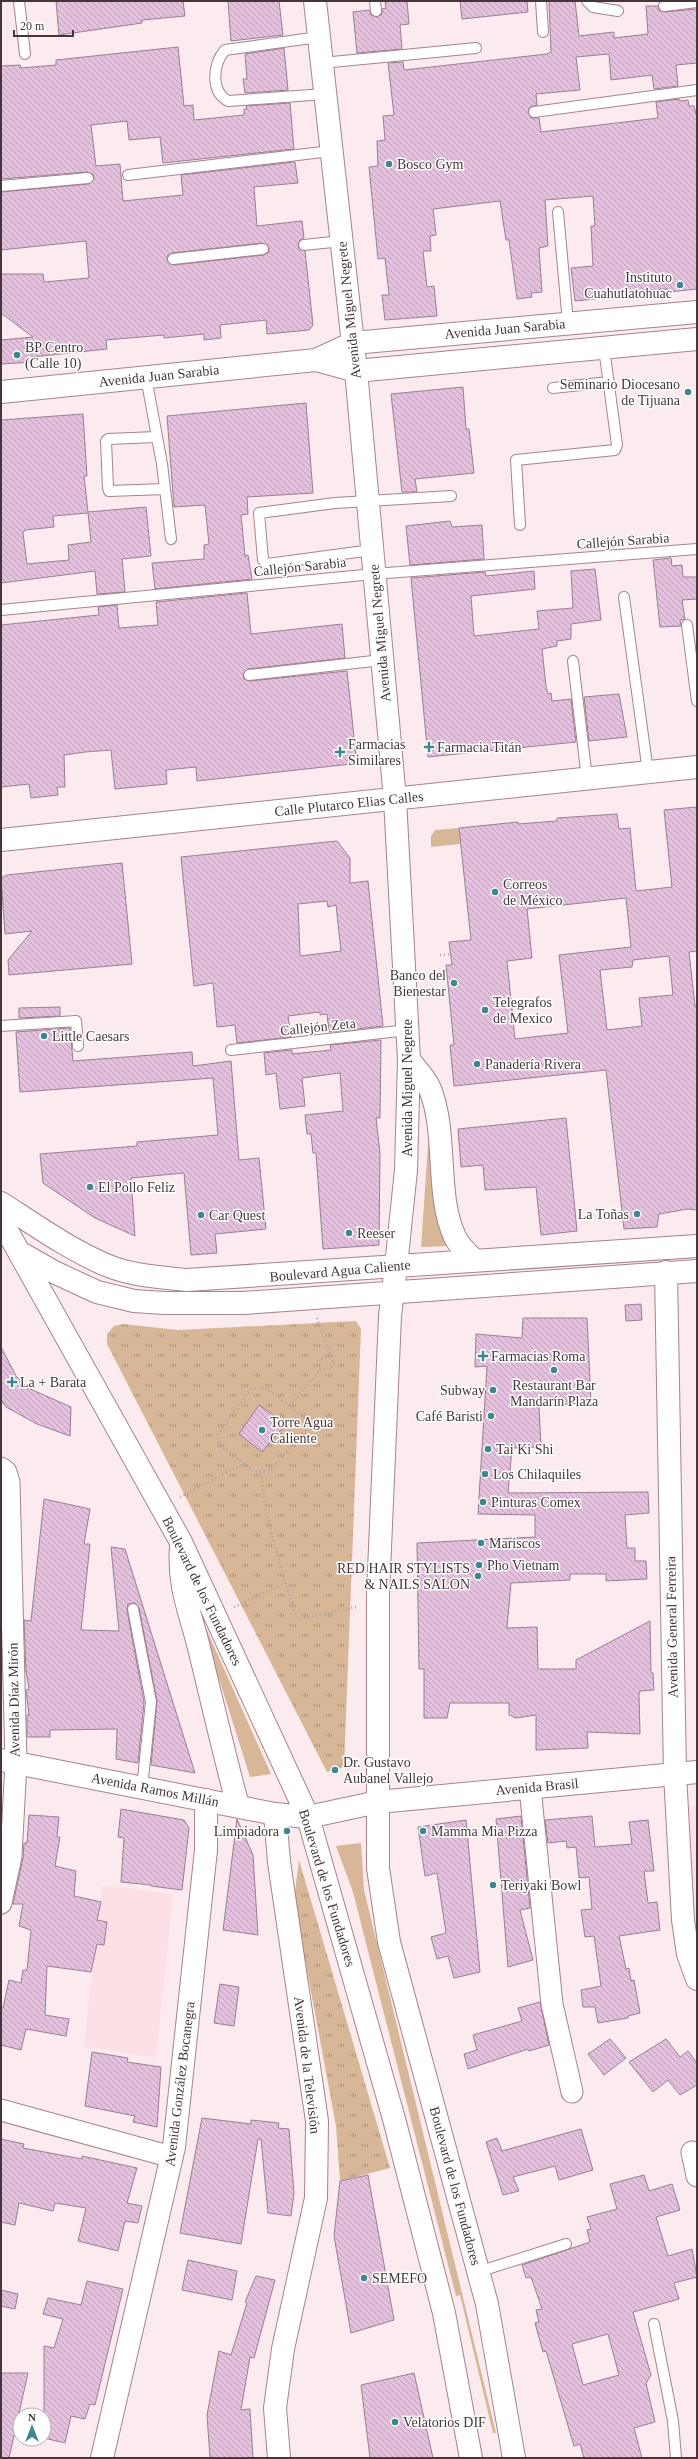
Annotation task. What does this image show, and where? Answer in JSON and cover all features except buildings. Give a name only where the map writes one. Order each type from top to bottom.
[{"type":"main road","name":"Avenida Miguel Negrete","points":[[315,1],[356,371],[395,799],[409,1060],[406,1170],[392,1293]]},
{"type":"main road","name":"Avenida Juan Sarabia","points":[[1,392],[316,360],[353,342],[697,312]]},
{"type":"main road","name":"Avenida Juan Sarabia","points":[[316,360],[356,371],[697,339]]},
{"type":"main road","name":"Calle Plutarco Elias Calles","points":[[1,840],[697,767]]},
{"type":"main road","points":[[409,1060],[430,1088],[437,1111],[448,1216],[455,1237],[462,1249],[474,1260]]},
{"type":"main road","name":"Boulevard Agua Caliente","points":[[1,1202],[73,1248],[107,1265],[143,1276],[187,1280],[697,1246]]},
{"type":"main road","name":"Boulevard de los Fundadores","points":[[1,1220],[181,1542],[308,1817],[394,2119],[444,2314],[470,2458]]},
{"type":"main road","name":"Boulevard Agua Caliente","points":[[1,1237],[20,1252],[54,1272],[97,1292],[134,1301],[164,1304],[244,1303],[697,1271]]},
{"type":"main road","name":"Avenida General Ferreira","points":[[666,1272],[675,1774],[683,1920],[688,1954],[697,1979]]},
{"type":"main road","name":"Boulevard de los Fundadores","points":[[392,1293],[378,1594],[378,1868],[390,1942],[487,2304],[514,2458]]},
{"type":"main road","points":[[181,1542],[180,1566],[183,1594],[199,1645],[238,1806]]},
{"type":"main road","name":"Avenida Ramos Millán","points":[[8,1762],[275,1814],[308,1817]]},
{"type":"main road","name":"Avenida Brasil","points":[[308,1817],[378,1802],[697,1772]]},
{"type":"main road","name":"Avenida González Bocanegra","points":[[102,2458],[172,2157],[201,1903],[206,1850],[206,1800]]},
{"type":"main road","name":"Avenida de la Televisión","points":[[275,1814],[279,1862],[317,2121],[316,2198],[283,2349],[275,2408],[278,2458]]},
{"type":"street","name":"Avenida Díaz Mirón","points":[[1,1903],[11,1856],[8,1762],[9,1482],[4,1470]]},
{"type":"street","points":[[530,1788],[552,2004],[572,2092]]},
{"type":"street","points":[[1,2110],[172,2157]]},
{"type":"street","points":[[692,2152],[697,2176]]},
{"type":"lane","points":[[19,1],[25,54]]},
{"type":"lane","points":[[541,1],[543,32]]},
{"type":"lane","points":[[587,1],[593,7],[618,11]]},
{"type":"lane","points":[[664,6],[697,2]]},
{"type":"lane","points":[[319,37],[225,50],[218,58],[216,66],[217,91],[222,98],[228,101],[325,94]]},
{"type":"lane","points":[[322,62],[476,48]]},
{"type":"lane","points":[[534,112],[697,90]]},
{"type":"lane","points":[[128,175],[332,151]]},
{"type":"lane","points":[[1,186],[88,178]]},
{"type":"lane","points":[[558,212],[568,323]]},
{"type":"lane","points":[[304,244],[342,241]]},
{"type":"lane","points":[[173,259],[263,249]]},
{"type":"lane","points":[[520,525],[516,460],[615,450],[617,445],[604,348]]},
{"type":"lane","points":[[146,377],[165,490],[171,539]]},
{"type":"lane","points":[[553,388],[608,382]]},
{"type":"lane","points":[[156,437],[108,439],[106,442],[108,488],[109,491],[165,490]]},
{"type":"lane","points":[[372,550],[267,564],[263,560],[259,513],[368,501],[451,496]]},
{"type":"lane","name":"Callejón Sarabia","points":[[1,610],[374,574],[697,549]]},
{"type":"lane","points":[[624,597],[648,772]]},
{"type":"lane","points":[[687,625],[697,701]]},
{"type":"lane","points":[[249,675],[382,660]]},
{"type":"lane","points":[[572,661],[587,778]]},
{"type":"lane","points":[[1,1026],[76,1021],[78,1046]]},
{"type":"lane","name":"Callejón Zeta","points":[[231,1050],[408,1030]]},
{"type":"lane","points":[[133,1609],[151,1702],[142,1788]]},
{"type":"lane","points":[[478,2272],[566,2244]]},
{"type":"lane","points":[[654,2324],[673,2421],[676,2458]]},
{"type":"path","points":[[440,955],[451,954]]},
{"type":"path","points":[[289,1406],[320,1371],[334,1366],[316,1317]]},
{"type":"path","points":[[320,1371],[320,1359],[331,1355]]},
{"type":"path","points":[[266,1388],[289,1406],[304,1418],[305,1430],[269,1472],[253,1471],[221,1446],[218,1434],[251,1389],[266,1388]]},
{"type":"path","points":[[178,1498],[243,1463]]},
{"type":"path","points":[[261,1472],[265,1508],[285,1583],[296,1616],[301,1618],[356,1607]]},
{"type":"path","points":[[234,1608],[285,1583]]},
{"type":"shaded area","points":[[697,1805],[697,1945],[693,1938],[684,1807]]},
{"type":"shaded area","points":[[102,1885],[173,1894],[156,2058],[84,2046]]},
{"type":"green space","points":[[459,828],[460,844],[431,847],[431,836],[435,830]]},
{"type":"green space","points":[[430,1115],[450,1246],[421,1247]]},
{"type":"green space","points":[[356,1321],[361,1329],[344,1767],[327,1772],[107,1344],[107,1334],[114,1326],[123,1324],[178,1330]]},
{"type":"green space","points":[[196,1606],[271,1774],[250,1777]]},
{"type":"green space","points":[[361,1843],[364,1890],[496,2433],[493,2433],[460,2295],[456,2296],[353,1892],[336,1846]]},
{"type":"green space","points":[[299,1860],[390,2168],[340,2181],[336,2126],[294,1900]]},
{"type":"place","name":"Bosco Gym","points":[[389,164]]},
{"type":"place","name":"Instituto Cuahutlatohuac","points":[[680,285]]},
{"type":"place","name":"BP Centro (Calle 10)","points":[[17,355]]},
{"type":"place","name":"Seminario Diocesano de Tijuana","points":[[688,392]]},
{"type":"place","name":"Farmacia Titán","points":[[429,747]]},
{"type":"place","name":"Farmacias Similares","points":[[340,752]]},
{"type":"place","name":"Correos de México","points":[[495,892]]},
{"type":"place","name":"Banco del Bienestar","points":[[454,983]]},
{"type":"place","name":"Telegrafos de Mexico","points":[[485,1010]]},
{"type":"place","name":"Little Caesars","points":[[44,1036]]},
{"type":"place","name":"Panadería Rivera","points":[[477,1064]]},
{"type":"place","name":"El Pollo Felíz","points":[[90,1187]]},
{"type":"place","name":"La Toñas","points":[[637,1214]]},
{"type":"place","name":"Car Quest","points":[[201,1215]]},
{"type":"place","name":"Reeser","points":[[349,1233]]},
{"type":"place","name":"Farmacias Roma","points":[[483,1356]]},
{"type":"place","name":"Restaurant Bar Mandarín Plaza","points":[[554,1370]]},
{"type":"place","name":"La + Barata","points":[[12,1382]]},
{"type":"place","name":"Subway","points":[[493,1390]]},
{"type":"place","name":"Café Baristi","points":[[491,1416]]},
{"type":"place","name":"Torre Agua Caliente","points":[[262,1430]]},
{"type":"place","name":"Tai Ki Shi","points":[[488,1449]]},
{"type":"place","name":"Los Chilaquiles","points":[[485,1474]]},
{"type":"place","name":"Pinturas Comex","points":[[483,1502]]},
{"type":"place","name":"Mariscos","points":[[481,1543]]},
{"type":"place","name":"Pho Vietnam","points":[[479,1565]]},
{"type":"place","name":"RED HAIR STYLISTS & NAILS SALON","points":[[478,1576]]},
{"type":"place","name":"Dr. Gustavo Aubanel Vallejo","points":[[335,1770]]},
{"type":"place","name":"Limpiadora","points":[[287,1831]]},
{"type":"place","name":"Mamma Mia Pizza","points":[[423,1831]]},
{"type":"place","name":"Teriyaki Bowl","points":[[493,1885]]},
{"type":"place","name":"SEMEFO","points":[[364,2278]]},
{"type":"place","name":"Velatorios DIF","points":[[395,2422]]}]
